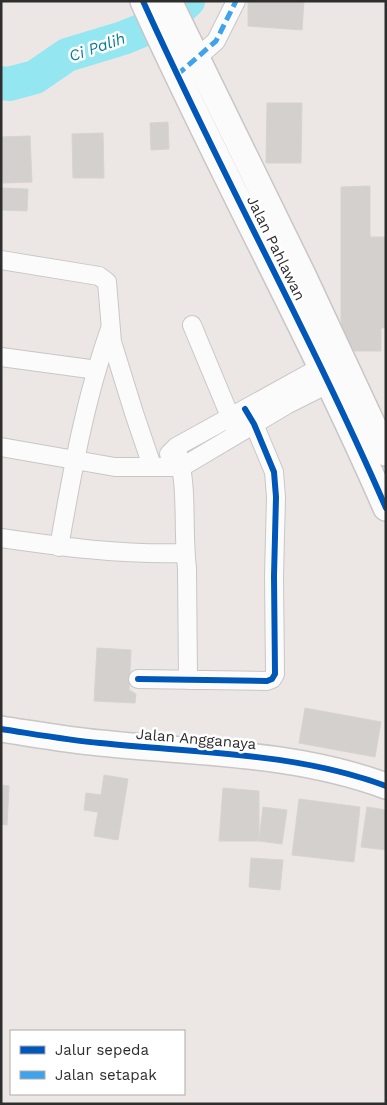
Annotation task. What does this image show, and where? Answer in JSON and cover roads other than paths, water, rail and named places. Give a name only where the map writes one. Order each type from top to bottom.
[{"type":"street","name":"Jalan Pahlawan","points":[[143,1],[175,70],[330,373],[380,478],[386,508]]},
{"type":"street","name":"Jalan Pahlawan","points":[[169,1],[194,53],[330,373],[386,453]]},
{"type":"street","points":[[175,70],[194,53],[216,41],[236,1]]},
{"type":"street","points":[[1,260],[99,276],[107,282],[112,342],[125,386],[155,466]]},
{"type":"street","points":[[138,679],[267,682],[275,674],[274,576],[276,497],[274,472],[254,424],[238,412],[192,325]]},
{"type":"street","points":[[59,547],[75,458],[97,370],[111,327]]},
{"type":"street","points":[[1,357],[97,370]]},
{"type":"street","points":[[155,466],[176,447],[238,412],[330,373]]},
{"type":"street","points":[[1,447],[115,466],[182,466],[254,424],[330,373]]},
{"type":"street","points":[[237,434],[238,412]]},
{"type":"street","points":[[176,447],[182,466],[185,498],[185,553],[188,582],[188,680]]},
{"type":"street","points":[[1,538],[59,547],[147,554],[185,553]]},
{"type":"street","name":"Jalan Angganaya","points":[[1,729],[99,743],[269,758],[330,770],[386,786]]},
{"type":"waterway","name":"Ci Palih","points":[[1,83],[9,84],[35,77],[67,55],[123,38],[165,21],[188,1]]}]
